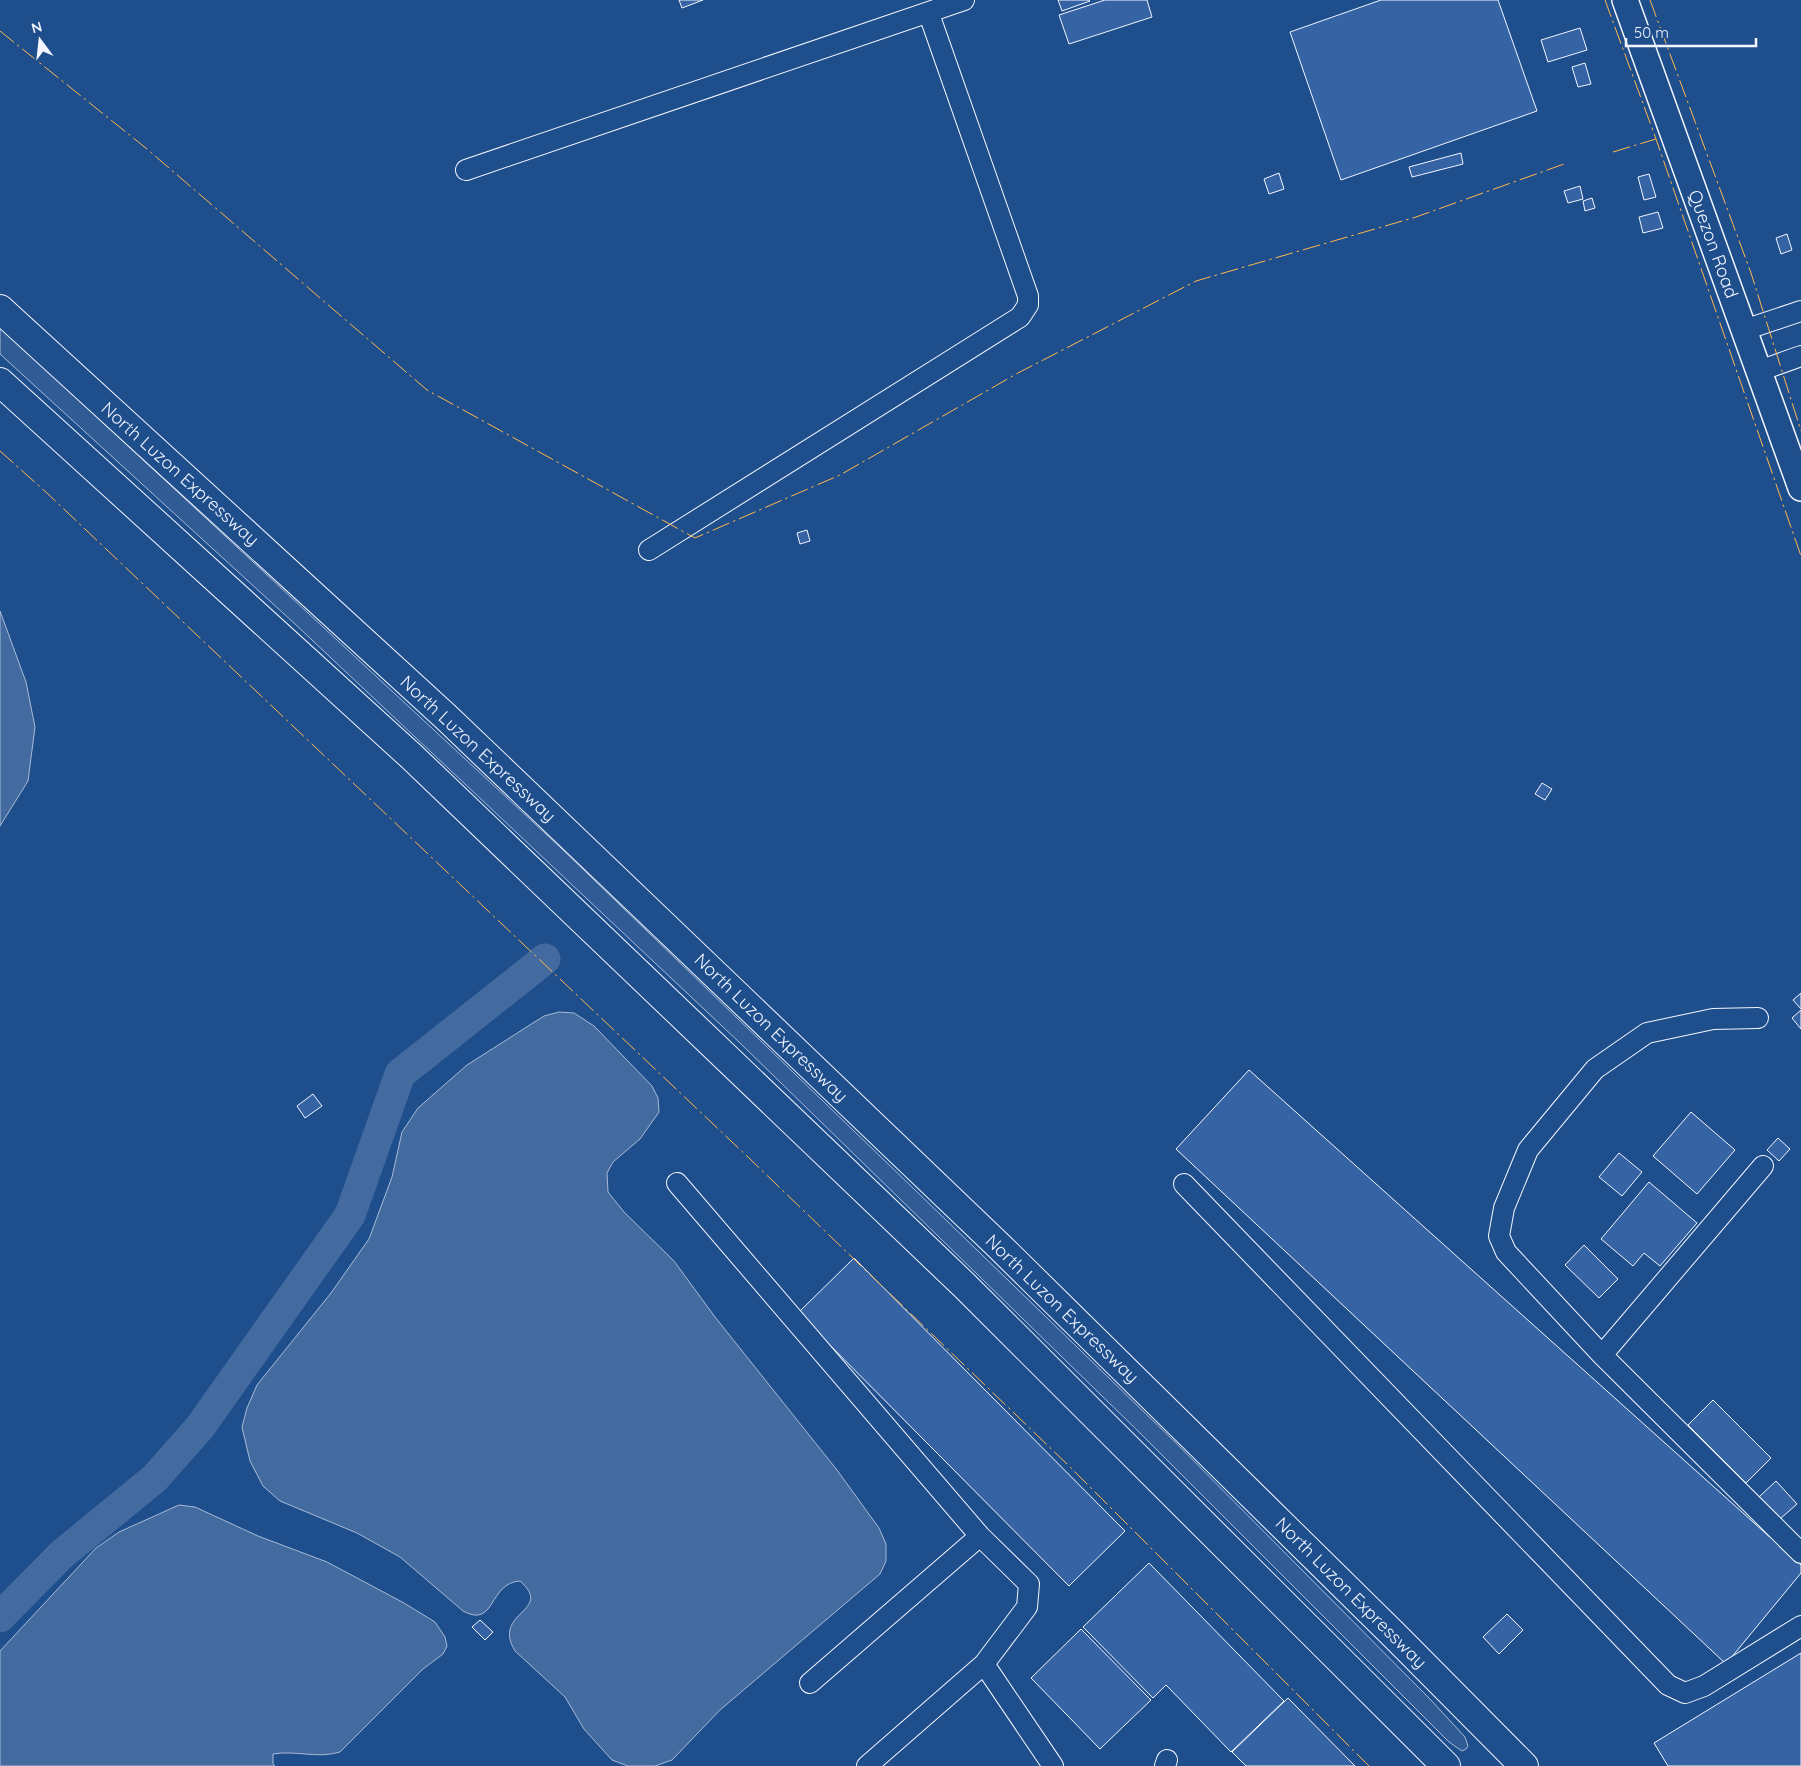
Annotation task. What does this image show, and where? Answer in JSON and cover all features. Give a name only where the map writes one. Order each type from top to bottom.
[{"type":"highway","name":"North Luzon Expressway","points":[[0,309],[446,717],[998,1246],[1395,1636],[1524,1766]]},
{"type":"highway","points":[[0,382],[410,755],[965,1286],[1366,1684],[1446,1766]]},
{"type":"highway","points":[[1366,1684],[1399,1735],[1428,1766]]},
{"type":"main road","name":"Quezon Road","points":[[1625,0],[1801,488]]},
{"type":"lane","points":[[466,170],[929,14],[964,0]]},
{"type":"lane","points":[[649,550],[1020,317],[1028,305],[1028,296],[929,14]]},
{"type":"lane","points":[[1744,330],[1801,312]]},
{"type":"lane","points":[[1759,371],[1801,356]]},
{"type":"lane","points":[[1758,1018],[1713,1019],[1647,1032],[1595,1069],[1528,1150],[1504,1208],[1499,1236],[1506,1252],[1602,1355],[1801,1553]]},
{"type":"lane","points":[[1602,1355],[1763,1166]]},
{"type":"lane","points":[[677,1183],[980,1536],[1029,1584],[1027,1607],[984,1664],[867,1766]]},
{"type":"lane","points":[[1184,1184],[1668,1685],[1685,1693],[1704,1686],[1801,1626]]},
{"type":"lane","points":[[810,1683],[980,1536]]},
{"type":"lane","points":[[984,1664],[1053,1766]]},
{"type":"shaded area","points":[[0,327],[561,848],[1176,1443],[1429,1698],[1465,1737],[1468,1746],[1466,1749],[1462,1751],[1449,1742],[1141,1434],[739,1042],[295,624],[0,354]]},
{"type":"shaded area","points":[[0,611],[26,682],[35,727],[28,781],[0,826]]},
{"type":"shaded area","points":[[559,1012],[574,1013],[594,1026],[652,1086],[658,1098],[659,1112],[640,1139],[613,1162],[607,1173],[608,1192],[624,1212],[674,1261],[715,1317],[837,1470],[879,1528],[886,1544],[886,1561],[880,1574],[720,1710],[672,1760],[655,1766],[628,1766],[612,1760],[584,1729],[565,1697],[515,1651],[510,1638],[511,1628],[515,1619],[531,1599],[529,1591],[520,1581],[502,1589],[487,1610],[481,1614],[474,1615],[463,1611],[400,1557],[357,1533],[280,1501],[263,1486],[250,1461],[242,1427],[247,1408],[257,1385],[331,1293],[369,1239],[392,1177],[402,1132],[418,1108],[467,1065],[544,1016]]},
{"type":"shaded area","points":[[179,1505],[195,1507],[258,1536],[327,1562],[404,1603],[435,1622],[445,1637],[447,1646],[443,1654],[423,1669],[340,1752],[323,1755],[273,1754],[273,1764],[275,1766],[0,1766],[0,1651],[96,1548],[119,1532]]},
{"type":"building","points":[[679,0],[703,0],[682,8]]},
{"type":"building","points":[[1058,0],[1089,0],[1090,1],[1062,11]]},
{"type":"building","points":[[1105,0],[1147,0],[1152,17],[1069,44],[1059,15]]},
{"type":"building","points":[[1381,0],[1498,0],[1537,111],[1341,180],[1290,32]]},
{"type":"building","points":[[1580,28],[1587,50],[1548,62],[1541,40]]},
{"type":"building","points":[[1585,63],[1591,84],[1578,87],[1572,67]]},
{"type":"building","points":[[1461,153],[1463,164],[1412,177],[1409,167]]},
{"type":"building","points":[[1279,173],[1284,189],[1269,194],[1264,179]]},
{"type":"building","points":[[1649,174],[1656,197],[1644,200],[1638,177]]},
{"type":"building","points":[[1580,186],[1583,199],[1568,203],[1564,191]]},
{"type":"building","points":[[1592,198],[1595,208],[1585,211],[1583,201]]},
{"type":"building","points":[[1658,212],[1663,228],[1643,233],[1639,217]]},
{"type":"building","points":[[1787,234],[1792,250],[1781,254],[1776,238]]},
{"type":"building","points":[[807,530],[810,541],[800,544],[797,533]]},
{"type":"building","points":[[1542,783],[1552,789],[1545,800],[1535,794]]},
{"type":"building","points":[[1801,993],[1801,1009],[1793,1000]]},
{"type":"building","points":[[1801,1010],[1801,1029],[1792,1018]]},
{"type":"building","points":[[1249,1070],[1801,1565],[1801,1573],[1726,1664],[1176,1149]]},
{"type":"building","points":[[313,1094],[322,1106],[305,1118],[297,1106]]},
{"type":"building","points":[[1691,1112],[1735,1150],[1697,1194],[1653,1156]]},
{"type":"building","points":[[1778,1138],[1790,1149],[1779,1161],[1767,1150]]},
{"type":"building","points":[[1619,1153],[1642,1172],[1622,1196],[1599,1177]]},
{"type":"building","points":[[1649,1182],[1697,1223],[1660,1266],[1644,1253],[1633,1266],[1601,1239]]},
{"type":"building","points":[[1584,1245],[1618,1279],[1599,1298],[1565,1265]]},
{"type":"building","points":[[854,1258],[1125,1531],[1069,1586],[798,1313]]},
{"type":"building","points":[[1713,1400],[1771,1458],[1746,1483],[1688,1425]]},
{"type":"building","points":[[1776,1481],[1797,1504],[1780,1519],[1759,1497]]},
{"type":"building","points":[[1149,1563],[1284,1701],[1231,1752],[1166,1685],[1153,1698],[1083,1627]]},
{"type":"building","points":[[1507,1614],[1523,1630],[1499,1654],[1483,1637]]},
{"type":"building","points":[[480,1620],[493,1632],[485,1640],[472,1627]]},
{"type":"building","points":[[1081,1629],[1151,1700],[1100,1749],[1031,1678]]},
{"type":"building","points":[[1801,1653],[1801,1766],[1668,1766],[1654,1743]]},
{"type":"building","points":[[1288,1698],[1355,1766],[1246,1766],[1232,1752]]},
{"type":"waterway","points":[[0,1617],[61,1555],[155,1478],[200,1427],[350,1215],[400,1074],[545,959]]},
{"type":"power","points":[[1605,0],[1656,139],[1801,556]]},
{"type":"power","points":[[1650,0],[1751,273],[1801,431]]},
{"type":"power","points":[[0,31],[147,149],[427,390],[695,538],[840,475],[1018,373],[1196,281],[1416,217],[1564,164]]},
{"type":"power","points":[[1613,152],[1656,139]]},
{"type":"power","points":[[0,451],[48,494],[750,1159],[1068,1465],[1369,1766]]}]
